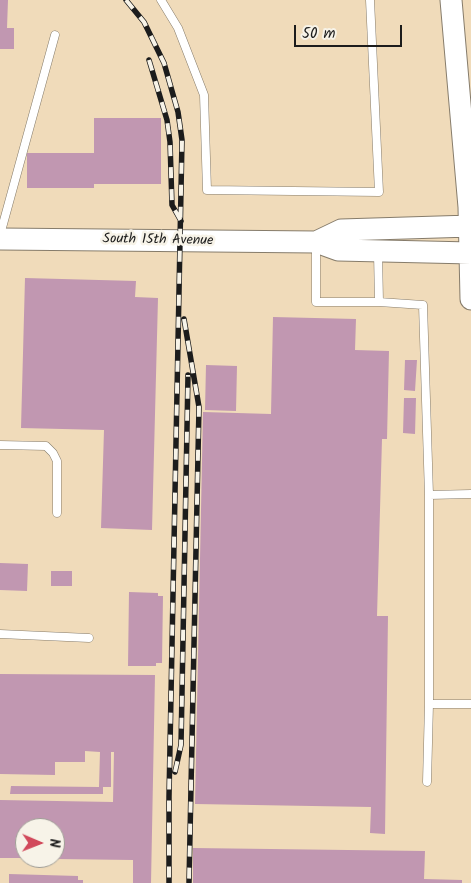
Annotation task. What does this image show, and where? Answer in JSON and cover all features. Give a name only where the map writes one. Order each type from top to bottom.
[{"type":"main road","points":[[451,0],[470,226],[471,299]]},
{"type":"main road","name":"South 15th Avenue","points":[[316,242],[341,230],[470,226]]},
{"type":"main road","name":"South 15th Avenue","points":[[0,239],[316,242],[338,250],[470,253]]},
{"type":"lane","points":[[161,0],[178,28],[204,95],[207,190],[380,192],[370,0]]},
{"type":"lane","points":[[0,235],[55,35]]},
{"type":"lane","points":[[316,242],[316,302],[379,302],[423,305],[429,495],[427,782]]},
{"type":"lane","points":[[378,251],[379,302]]},
{"type":"lane","points":[[0,445],[46,446],[53,453],[57,461],[57,513]]},
{"type":"lane","points":[[429,495],[471,494]]},
{"type":"lane","points":[[0,634],[89,638]]},
{"type":"lane","points":[[429,704],[471,704]]},
{"type":"building","points":[[0,0],[8,0],[7,28],[14,28],[14,49],[0,49]]},
{"type":"building","points":[[94,118],[161,118],[161,184],[94,184],[94,188],[27,188],[27,153],[94,153]]},
{"type":"building","points":[[25,278],[136,281],[135,297],[158,298],[152,530],[101,528],[104,430],[21,428]]},
{"type":"building","points":[[273,317],[356,319],[355,350],[389,351],[387,439],[382,439],[377,616],[388,616],[385,834],[370,833],[371,807],[195,804],[203,412],[271,414]]},
{"type":"building","points":[[405,360],[417,360],[415,391],[404,390]]},
{"type":"building","points":[[206,365],[237,366],[236,411],[205,410]]},
{"type":"building","points":[[404,398],[416,398],[415,434],[403,433]]},
{"type":"building","points":[[0,563],[28,564],[27,591],[0,590]]},
{"type":"building","points":[[51,571],[72,571],[72,586],[51,586]]},
{"type":"building","points":[[129,592],[158,593],[158,596],[163,596],[162,663],[156,663],[156,666],[128,666]]},
{"type":"building","points":[[0,674],[155,675],[151,883],[133,883],[133,860],[65,859],[65,818],[15,818],[15,858],[0,858],[0,800],[113,802],[114,752],[111,752],[111,787],[103,787],[103,794],[10,794],[11,786],[99,787],[100,752],[85,751],[85,762],[55,762],[55,775],[0,774]]},
{"type":"building","points":[[193,848],[425,851],[424,879],[462,880],[462,883],[193,883]]},
{"type":"building","points":[[9,874],[78,876],[78,880],[83,880],[83,883],[9,883]]},
{"type":"railway","points":[[126,0],[144,22],[164,63],[178,112],[182,140],[169,796],[169,883]]},
{"type":"railway","points":[[149,60],[167,120],[170,142],[172,205],[181,221]]},
{"type":"railway","points":[[184,319],[199,407],[189,882]]},
{"type":"railway","points":[[175,772],[181,745],[188,375]]}]
